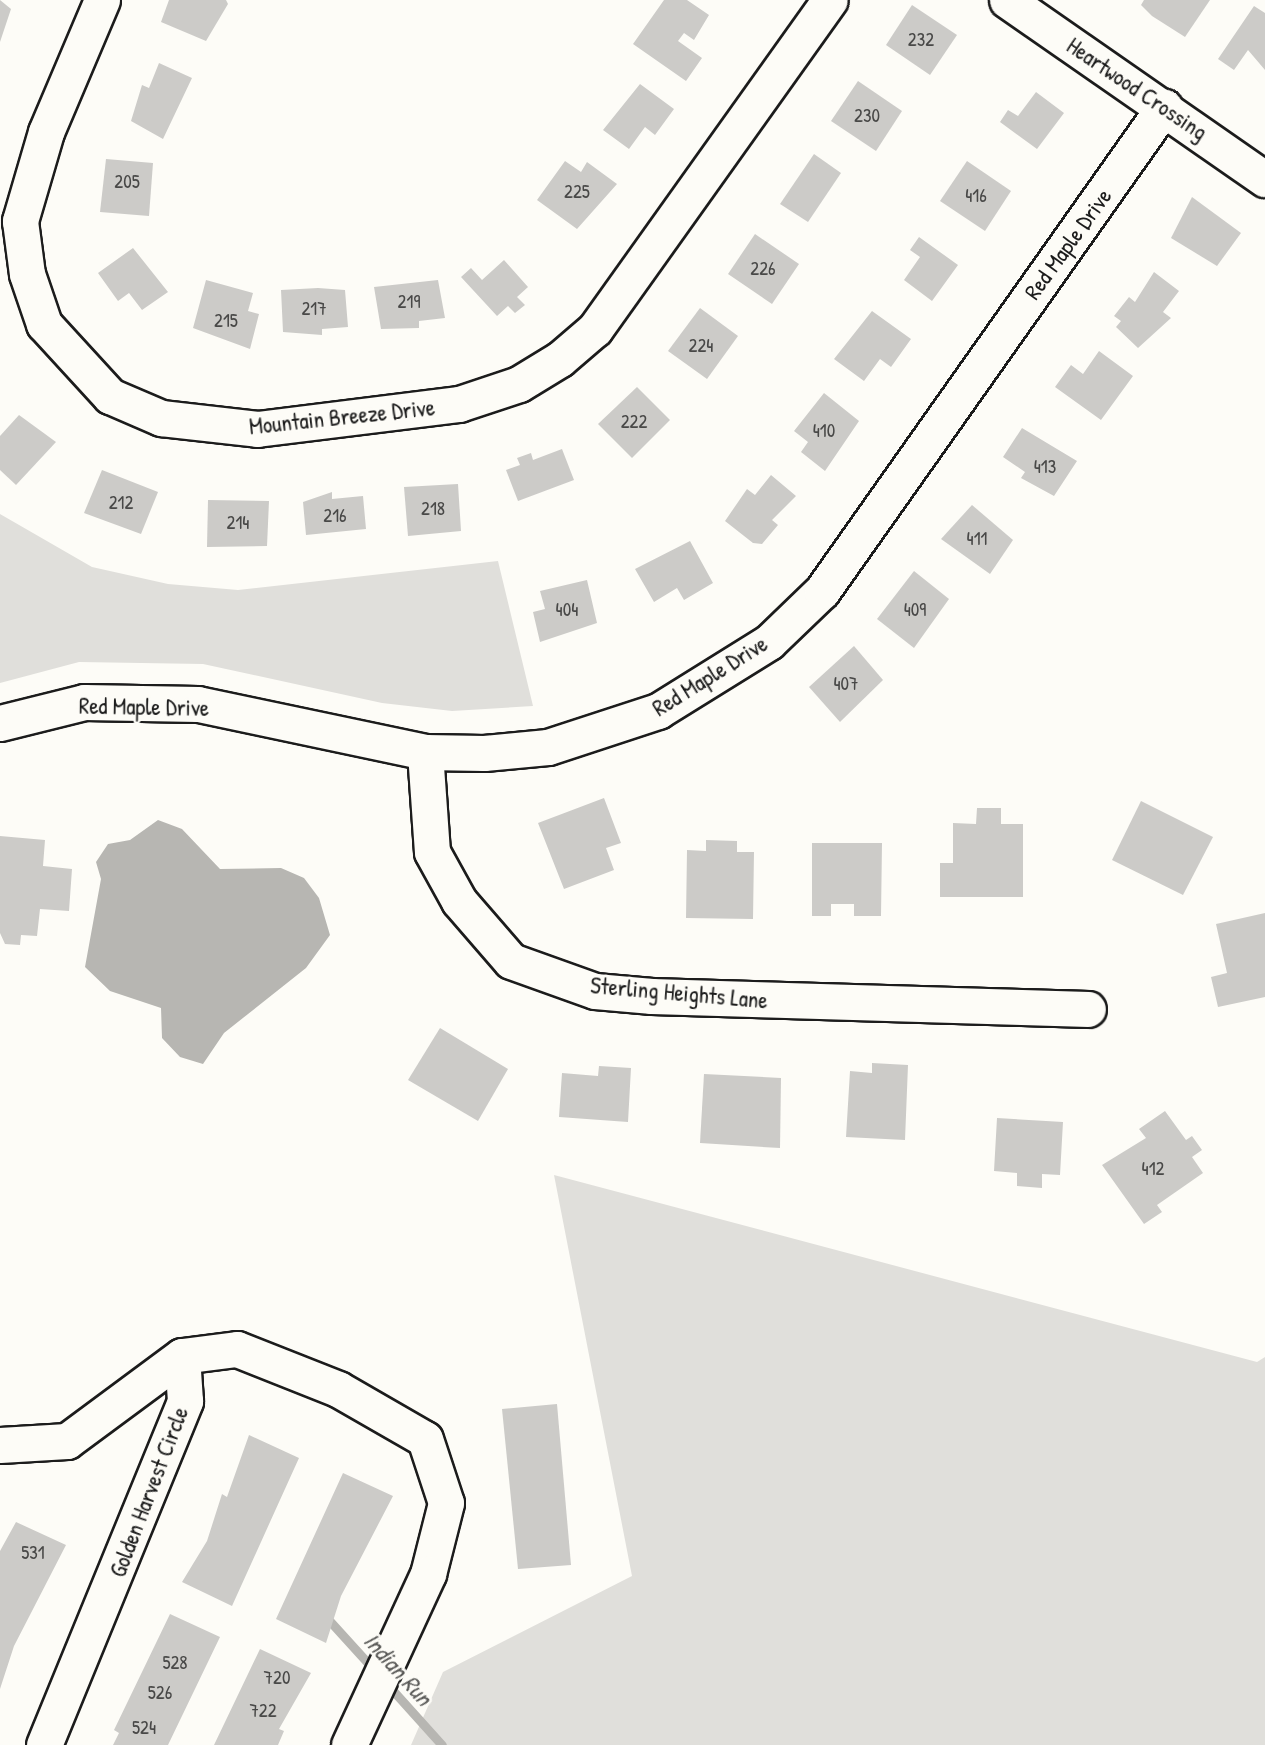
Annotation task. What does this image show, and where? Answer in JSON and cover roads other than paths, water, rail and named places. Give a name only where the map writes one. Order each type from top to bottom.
[{"type":"street","name":"Mountain Breeze Drive","points":[[103,0],[46,132],[20,221],[27,274],[40,311],[74,362],[110,396],[161,418],[257,429],[459,404],[519,384],[560,359],[595,329],[830,0]]},
{"type":"street","name":"Heartwood Crossing","points":[[1007,0],[1265,179]]},
{"type":"street","name":"Red Maple Drive","points":[[0,723],[84,702],[198,704],[425,752],[484,754],[596,734],[659,711],[769,642],[822,591],[1164,107]]},
{"type":"street","name":"Sterling Heights Lane","points":[[425,752],[432,852],[459,901],[511,961],[595,990],[652,996],[1088,1009]]},
{"type":"street","points":[[0,1445],[67,1441],[182,1356],[237,1349],[338,1389],[425,1439],[446,1503],[428,1574],[349,1745]]},
{"type":"street","name":"Golden Harvest Circle","points":[[44,1745],[185,1401],[182,1356]]},
{"type":"waterway","name":"Indian Run","points":[[327,1618],[375,1671]]},
{"type":"waterway","name":"Indian Run","points":[[387,1684],[442,1745]]}]
